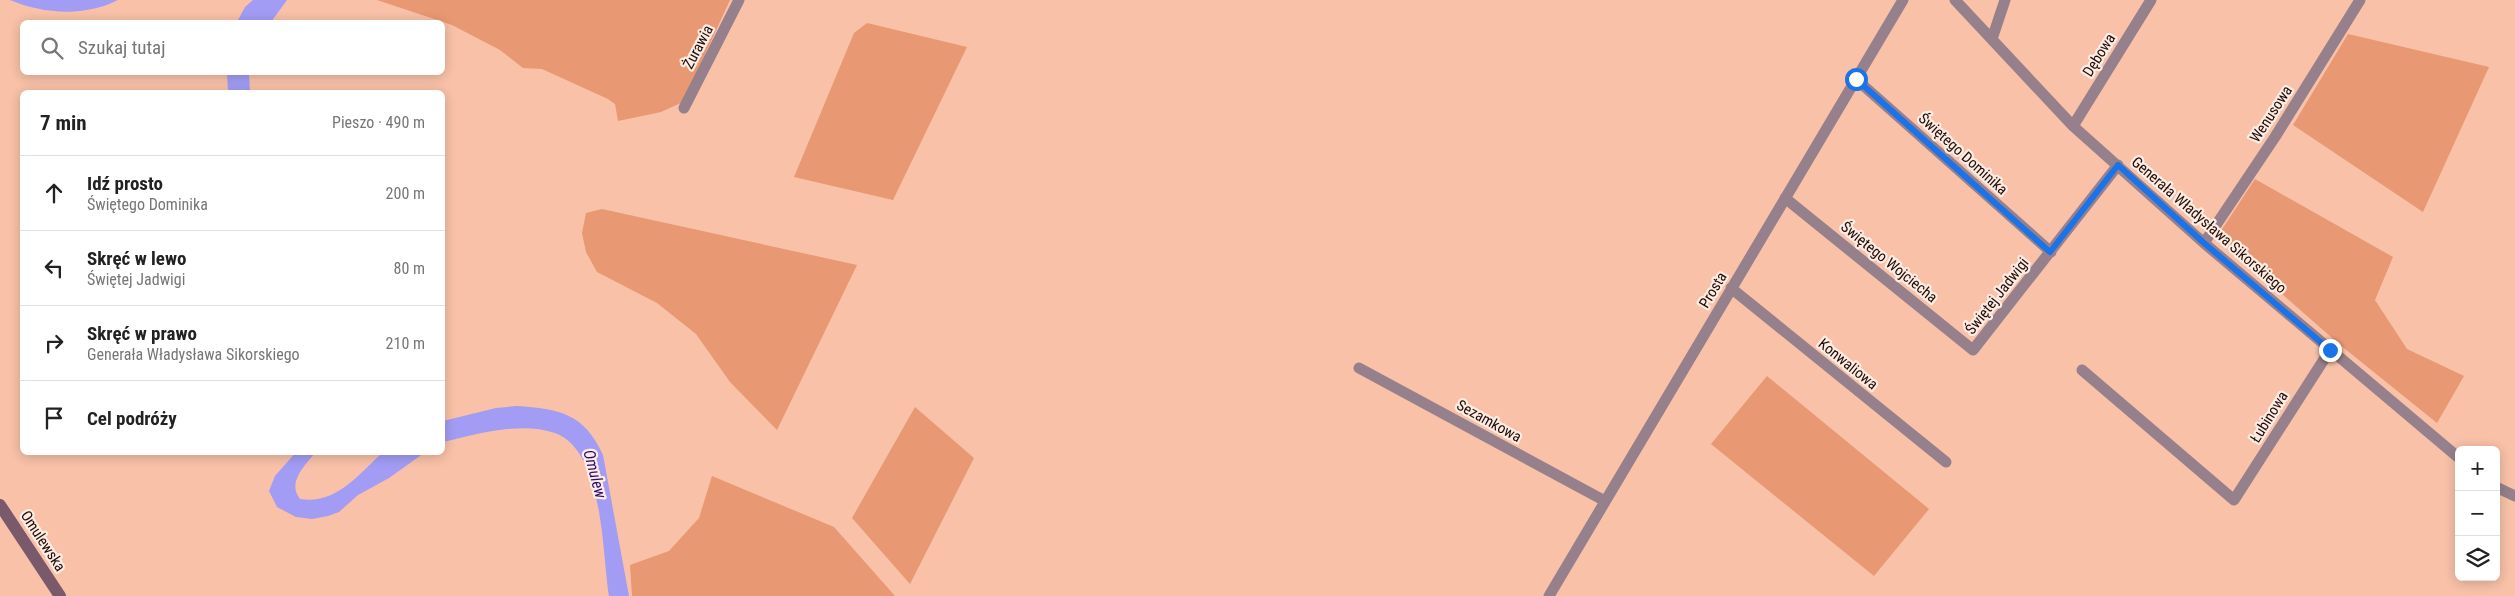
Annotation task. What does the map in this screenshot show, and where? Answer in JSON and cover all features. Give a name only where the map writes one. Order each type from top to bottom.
[{"type":"street","name":"Żurawia","points":[[684,108],[738,0]]},
{"type":"street","name":"Prosta","points":[[1549,596],[1903,0]]},
{"type":"street","name":"Generała Władysława Sikorskiego","points":[[1954,0],[2073,126],[2204,243],[2455,455]]},
{"type":"street","points":[[1992,39],[2006,0]]},
{"type":"street","name":"Dębowa","points":[[2073,126],[2151,0]]},
{"type":"street","name":"Wenusowa","points":[[2204,243],[2275,137],[2360,0]]},
{"type":"street","name":"Świętego Dominika","points":[[1856,79],[2050,252]]},
{"type":"street","name":"Świętej Jadwigi","points":[[1973,350],[2118,165]]},
{"type":"street","name":"Świętego Wojciecha","points":[[1785,198],[1973,350]]},
{"type":"street","name":"Konwaliowa","points":[[1731,288],[1946,462]]},
{"type":"street","name":"Łubinowa","points":[[2082,370],[2234,500],[2330,350]]},
{"type":"street","name":"Sezamkowa","points":[[1359,368],[1605,501]]},
{"type":"street","points":[[2500,488],[2515,496]]},
{"type":"street","name":"Omulewska","points":[[0,505],[60,596]]},
{"type":"shaded area","points":[[377,0],[730,0],[683,102],[661,112],[618,121],[615,104],[608,99],[542,69],[523,68],[500,50],[445,23],[445,20],[437,20]]},
{"type":"shaded area","points":[[867,23],[967,47],[893,200],[794,177],[854,33]]},
{"type":"shaded area","points":[[2348,34],[2489,67],[2423,212],[2293,125]]},
{"type":"shaded area","points":[[2255,179],[2393,257],[2375,300],[2407,349],[2464,376],[2437,423],[2339,344],[2217,237]]},
{"type":"shaded area","points":[[602,209],[857,265],[777,430],[730,382],[696,334],[657,303],[597,272],[586,252],[582,233],[586,213]]},
{"type":"shaded area","points":[[1767,376],[1929,509],[1874,576],[1711,444]]},
{"type":"shaded area","points":[[915,407],[974,458],[910,584],[852,518]]},
{"type":"shaded area","points":[[712,476],[834,527],[895,596],[632,596],[630,565],[669,551],[699,518]]},
{"type":"water","points":[[10,0],[118,0],[92,9],[64,12],[36,8]]},
{"type":"water","points":[[253,0],[287,0],[272,20],[238,20],[245,7]]},
{"type":"water","points":[[227,75],[249,75],[250,90],[228,90]]},
{"type":"water","name":"Omulew","points":[[517,406],[558,412],[579,422],[596,441],[603,455],[629,596],[609,596],[598,505],[592,481],[583,460],[571,443],[555,433],[528,428],[499,430],[445,442],[445,421],[496,408]]},
{"type":"water","points":[[293,455],[313,455],[298,475],[295,487],[300,499],[313,500],[336,493],[380,455],[421,455],[389,478],[358,495],[339,512],[312,519],[296,517],[277,507],[269,491],[275,476]]},
{"type":"route","points":[[1856,79],[2050,252],[2118,165],[2204,243],[2330,350]]}]
